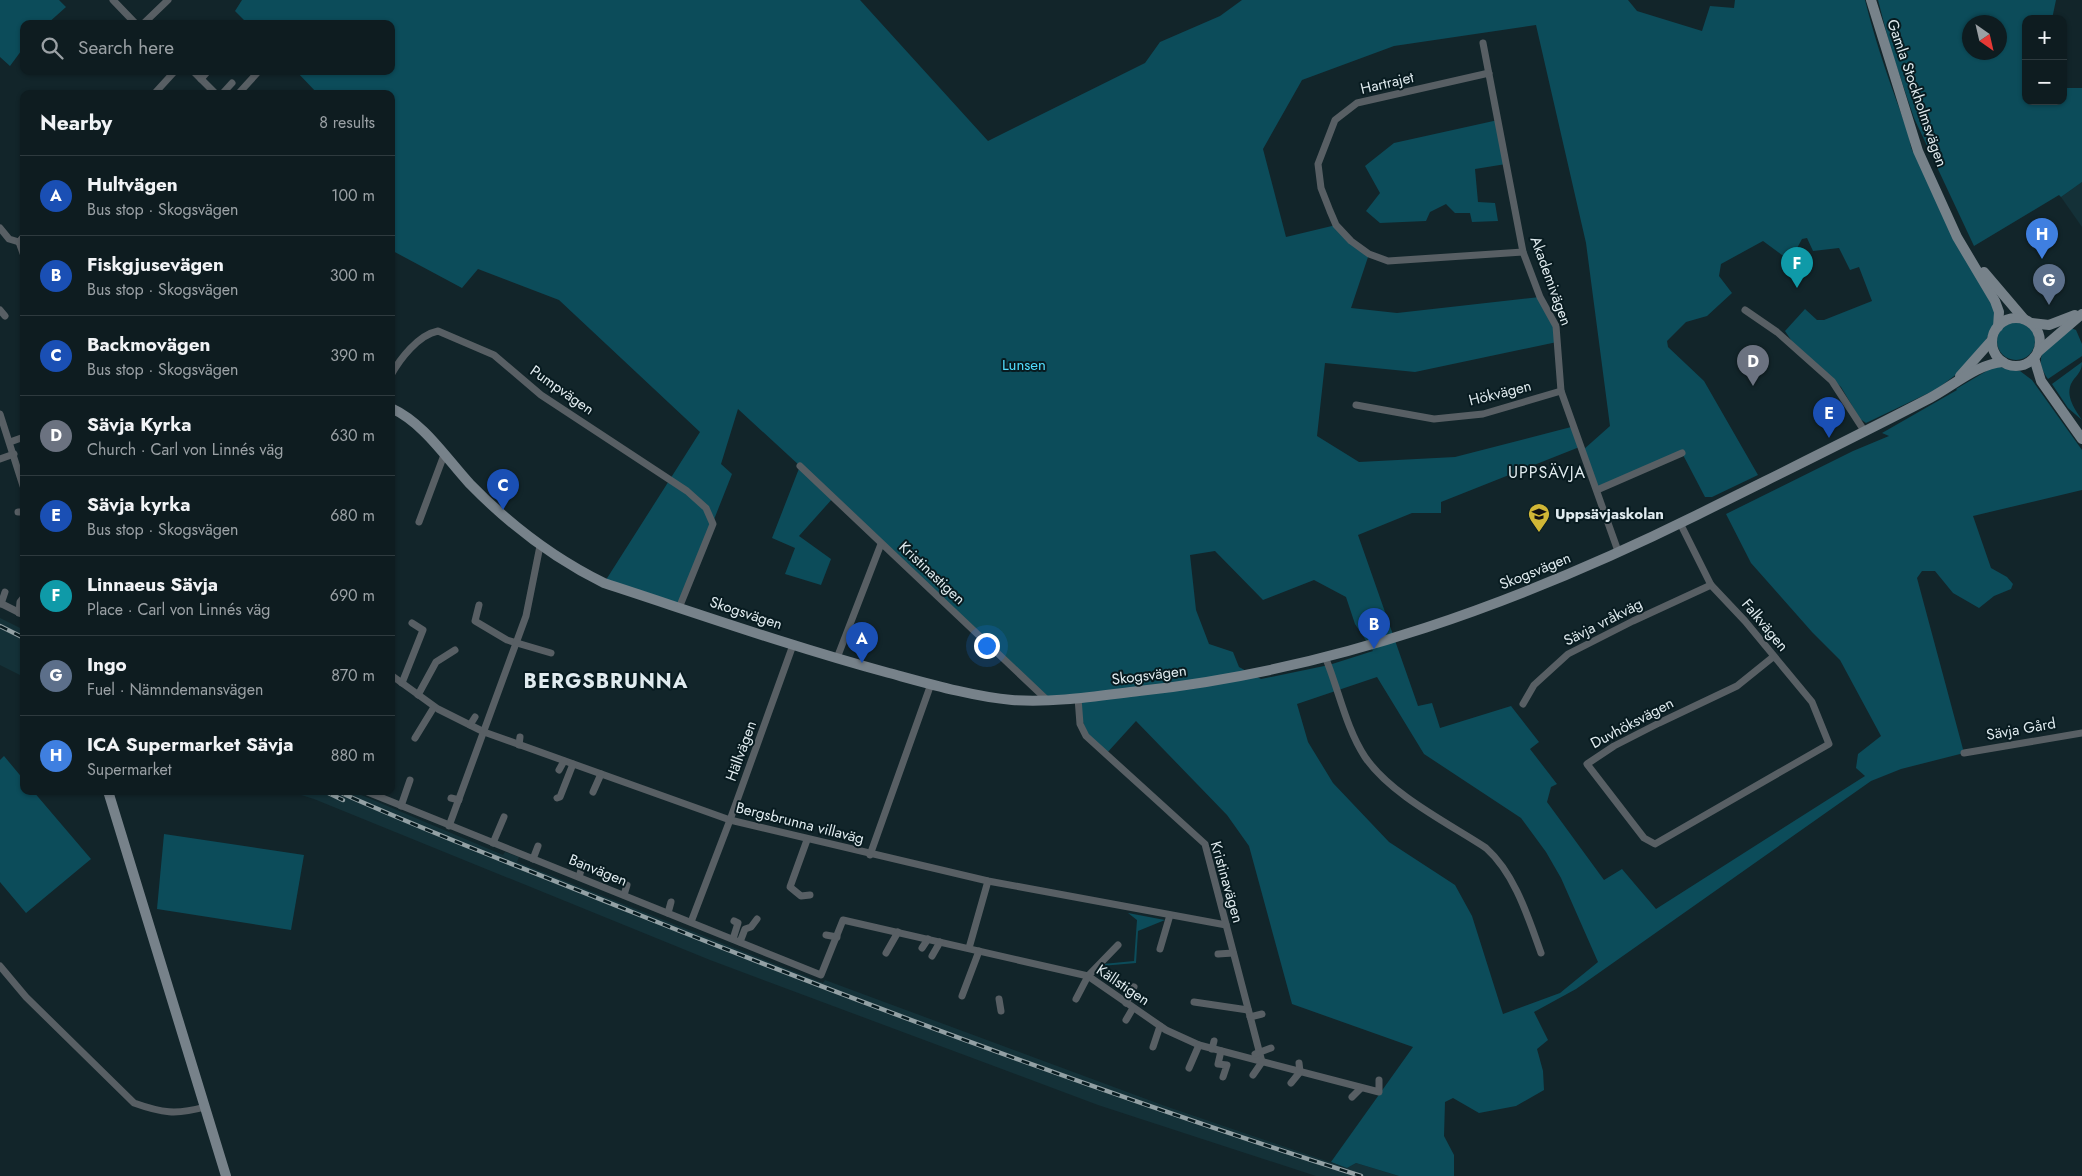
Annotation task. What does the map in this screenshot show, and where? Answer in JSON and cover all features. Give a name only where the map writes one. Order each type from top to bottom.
[{"type":"street","points":[[113,0],[132,20]]},
{"type":"street","points":[[146,20],[152,11],[168,0]]},
{"type":"street","name":"Gamla Stockholmsvägen","points":[[1872,0],[1918,151],[1964,247],[1995,300],[2000,312],[1998,327]]},
{"type":"street","name":"Akademivägen","points":[[1483,43],[1523,252],[1540,298],[1556,326],[1561,391],[1618,551]]},
{"type":"street","name":"Hartrajet","points":[[1489,73],[1358,104],[1335,120],[1318,164],[1321,188],[1336,225],[1368,254],[1388,260],[1523,252]]},
{"type":"street","points":[[158,90],[171,75]]},
{"type":"street","points":[[196,75],[212,90]]},
{"type":"street","points":[[201,79],[204,75]]},
{"type":"street","points":[[242,90],[255,75]]},
{"type":"street","points":[[226,90],[232,83]]},
{"type":"street","points":[[2,233],[9,239],[20,239]]},
{"type":"street","name":"Gamla Stockholmsvägen","points":[[1964,247],[2027,321]]},
{"type":"street","points":[[1745,310],[1778,332],[1832,381],[1865,432]]},
{"type":"street","points":[[2082,313],[2054,324],[2043,325],[2015,318],[2007,320],[1998,327],[1992,340],[1994,351],[2003,362],[2016,366],[2041,381],[2082,439]]},
{"type":"street","points":[[2016,366],[2029,362],[2082,313]]},
{"type":"street","points":[[2027,321],[2040,336],[2036,354],[2041,381]]},
{"type":"street","name":"Pumpvägen","points":[[395,369],[403,356],[430,332],[438,331],[494,355],[541,395],[688,491],[706,508],[713,524],[679,608]]},
{"type":"street","name":"Skogsvägen","points":[[1935,396],[1964,373],[1992,340]]},
{"type":"street","name":"Skogsvägen","points":[[395,410],[405,414],[513,526],[571,567],[604,583],[794,645],[931,684],[1012,700],[1046,699],[1078,698],[1185,686],[1326,659],[1455,618],[1533,589],[1680,523],[1935,396],[1988,364],[2003,362]]},
{"type":"street","name":"Hökvägen","points":[[1356,405],[1434,419],[1483,414],[1561,391]]},
{"type":"street","points":[[0,414],[20,474]]},
{"type":"street","points":[[10,442],[20,438]]},
{"type":"street","points":[[1597,490],[1682,453]]},
{"type":"street","points":[[0,459],[14,454]]},
{"type":"street","points":[[419,522],[444,455]]},
{"type":"street","name":"Kristinastigen","points":[[800,466],[1046,699]]},
{"type":"street","name":"Falkvägen","points":[[1680,523],[1711,585],[1745,622],[1812,702],[1830,744]]},
{"type":"street","points":[[837,658],[881,544]]},
{"type":"street","points":[[449,826],[455,799],[484,732],[526,616],[540,546]]},
{"type":"street","name":"Sävja vråkväg","points":[[1523,704],[1534,685],[1568,654],[1633,620],[1711,585]]},
{"type":"street","points":[[6,592],[1,603],[20,613]]},
{"type":"street","points":[[479,605],[475,621],[516,643],[551,653]]},
{"type":"street","points":[[402,683],[423,630],[412,623]]},
{"type":"street","name":"Hällvägen","points":[[690,922],[730,820],[794,645]]},
{"type":"street","points":[[418,695],[436,662],[455,650]]},
{"type":"street","name":"Duvhöksvägen","points":[[1773,657],[1737,686],[1614,746],[1587,764],[1644,838],[1654,844],[1830,744]]},
{"type":"street","points":[[1326,659],[1350,727],[1365,757],[1391,786],[1486,848],[1499,860],[1524,907],[1541,953]]},
{"type":"street","name":"Bergsbrunna villaväg","points":[[395,678],[434,706],[484,732],[730,820],[870,855],[988,881],[1226,925]]},
{"type":"street","points":[[870,855],[931,684]]},
{"type":"street","name":"Kristinavägen","points":[[1078,698],[1080,724],[1086,736],[1205,844],[1262,1062]]},
{"type":"street","points":[[415,738],[434,706]]},
{"type":"street","points":[[470,725],[475,717]]},
{"type":"street","name":"Sävja Gård","points":[[1964,753],[2082,733]]},
{"type":"street","points":[[519,745],[520,737]]},
{"type":"street","points":[[559,770],[564,761]]},
{"type":"street","points":[[557,798],[560,797],[573,764]]},
{"type":"street","points":[[593,792],[601,774]]},
{"type":"street","points":[[401,806],[410,780]]},
{"type":"street","points":[[109,795],[226,1176]]},
{"type":"street","name":"Banvägen","points":[[374,795],[822,975]]},
{"type":"street","points":[[493,843],[504,817]]},
{"type":"street","points":[[807,840],[790,887],[801,896],[810,895]]},
{"type":"street","points":[[533,859],[538,846]]},
{"type":"street","points":[[579,877],[583,863]]},
{"type":"street","points":[[969,948],[988,881]]},
{"type":"street","points":[[624,895],[627,885]]},
{"type":"street","points":[[668,913],[671,902]]},
{"type":"street","points":[[1160,950],[1170,915]]},
{"type":"street","points":[[737,940],[745,929],[751,927],[757,919]]},
{"type":"street","name":"Källstigen","points":[[822,975],[843,920],[867,922],[898,932],[979,951],[1029,959],[1088,976],[1160,1026],[1199,1045],[1213,1045],[1221,1051],[1300,1072],[1354,1082],[1362,1088],[1379,1092],[1379,1080]]},
{"type":"street","points":[[734,921],[738,923],[737,940]]},
{"type":"street","points":[[912,935],[914,926]]},
{"type":"street","points":[[886,953],[898,932]]},
{"type":"street","points":[[826,935],[837,937]]},
{"type":"street","points":[[922,948],[928,939]]},
{"type":"street","points":[[932,956],[940,942]]},
{"type":"street","points":[[1076,999],[1088,976],[1118,945]]},
{"type":"street","points":[[962,996],[979,951]]},
{"type":"street","points":[[1218,954],[1233,953]]},
{"type":"street","points":[[827,962],[835,964]]},
{"type":"street","points":[[0,966],[26,997],[134,1103],[156,1111],[180,1114],[205,1107]]},
{"type":"street","points":[[1126,1020],[1134,986]]},
{"type":"street","points":[[998,999],[1001,1011]]},
{"type":"street","points":[[1194,1002],[1262,1014]]},
{"type":"street","points":[[1153,1047],[1160,1026]]},
{"type":"street","points":[[1181,1037],[1189,1031]]},
{"type":"street","points":[[1189,1068],[1199,1045]]},
{"type":"street","points":[[1250,1059],[1259,1051],[1271,1048]]},
{"type":"street","points":[[1221,1051],[1218,1064],[1227,1065],[1223,1076]]},
{"type":"street","points":[[1253,1075],[1262,1062]]},
{"type":"street","points":[[1291,1083],[1300,1072],[1299,1063]]},
{"type":"street","points":[[1352,1096],[1362,1088]]},
{"type":"shaded area","points":[[2082,182],[2082,227],[2061,197]]},
{"type":"shaded area","points":[[0,618],[20,628],[20,675],[0,665]]},
{"type":"shaded area","points":[[301,795],[361,795],[503,855],[505,852],[519,857],[517,862],[823,983],[825,980],[1165,1106],[1347,1168],[1356,1163],[1399,1176],[1316,1176],[1098,1105],[710,960]]},
{"type":"green space","points":[[0,0],[59,0],[66,7],[51,20],[20,20],[20,52],[10,66],[0,57]]},
{"type":"green space","name":"Lunsen","points":[[242,0],[860,0],[988,141],[1145,63],[1160,42],[1220,16],[1242,0],[1628,0],[1637,11],[1702,31],[1710,6],[1734,8],[1735,0],[1865,0],[1879,50],[1908,132],[1911,148],[1992,301],[1996,321],[1980,351],[1966,367],[1937,389],[1866,423],[1860,419],[1841,387],[1795,346],[1785,331],[1805,309],[1817,320],[1824,320],[1872,301],[1859,267],[1850,270],[1839,248],[1813,251],[1807,238],[1802,239],[1790,261],[1763,241],[1721,264],[1719,276],[1732,293],[1707,316],[1686,322],[1667,341],[1668,347],[1704,381],[1758,475],[1712,497],[1705,497],[1682,453],[1597,490],[1583,450],[1610,426],[1586,243],[1536,25],[1394,46],[1302,80],[1263,149],[1286,237],[1336,225],[1369,254],[1351,308],[1397,313],[1540,297],[1556,326],[1557,342],[1415,372],[1325,363],[1317,436],[1359,462],[1455,457],[1575,426],[1582,446],[1441,502],[1441,513],[1412,513],[1358,535],[1418,706],[1432,703],[1440,728],[1511,706],[1539,742],[1530,749],[1557,784],[1551,787],[1547,802],[1604,880],[1622,869],[1656,909],[1865,776],[1856,768],[1858,754],[1881,736],[1840,660],[1812,632],[1751,563],[1726,514],[1853,451],[1889,436],[1882,433],[1995,366],[2020,371],[2032,380],[2082,450],[2082,490],[1973,516],[1991,568],[2007,577],[2013,584],[2011,589],[1994,596],[1979,608],[1953,593],[1935,571],[1922,571],[1917,578],[1964,753],[1901,769],[1871,781],[1576,989],[1534,1012],[1548,1040],[1537,1049],[1543,1071],[1544,1090],[1516,1106],[1479,1113],[1453,1098],[1445,1102],[1444,1136],[1454,1155],[1454,1176],[1399,1176],[1356,1163],[1347,1168],[1331,1162],[1413,1047],[1292,1004],[1249,846],[1227,815],[1136,721],[1106,754],[1086,736],[1078,698],[1046,699],[833,498],[799,536],[831,559],[821,585],[785,574],[795,548],[772,538],[800,466],[738,409],[721,464],[732,474],[679,608],[604,583],[700,432],[559,300],[478,269],[462,288],[395,252],[395,90],[314,90],[300,75],[395,75],[395,20],[244,20],[235,11]],"holes":[[[1215,551],[1263,600],[1314,580],[1346,597],[1355,624],[1373,651],[1329,665],[1261,679],[1239,667],[1233,652],[1209,644],[1196,610],[1190,555]],[[1377,677],[1424,754],[1521,818],[1546,852],[1561,878],[1598,962],[1560,993],[1503,1014],[1472,916],[1455,885],[1389,842],[1333,783],[1308,742],[1297,704]]]},
{"type":"green space","points":[[1878,0],[2056,0],[2053,15],[2022,15],[2022,105],[2067,105],[2067,88],[2082,88],[2082,182],[2061,197],[2059,195],[1974,246],[1914,118],[1891,50]]},
{"type":"green space","points":[[1498,120],[1506,164],[1475,169],[1478,202],[1495,203],[1498,221],[1472,222],[1470,213],[1455,213],[1446,204],[1430,212],[1426,221],[1380,223],[1366,211],[1380,193],[1365,166],[1394,143]]},
{"type":"green space","points":[[2016,322],[2023,323],[2029,328],[2034,334],[2034,348],[2029,354],[2023,359],[2016,360],[2009,359],[2003,354],[1998,348],[1997,341],[1998,334],[2003,328],[2009,323]]},
{"type":"green space","points":[[2071,328],[2076,330],[2082,344],[2082,356],[2048,379],[2041,362],[2042,355],[2050,344]]},
{"type":"green space","points":[[2082,362],[2081,369],[2069,390],[2071,400],[2082,420],[2068,408],[2052,384]]},
{"type":"green space","points":[[4,756],[20,775],[20,795],[36,795],[91,859],[26,913],[0,882],[0,760]]},
{"type":"green space","points":[[164,834],[304,855],[291,930],[157,909]]},
{"type":"green space","points":[[1128,913],[1165,920],[1138,931],[1136,963],[1101,966],[1103,964],[1134,961],[1137,920]]},
{"type":"railway","points":[[0,626],[20,636]]},
{"type":"railway","points":[[332,795],[343,800]]},
{"type":"railway","points":[[346,795],[410,823],[722,948],[903,1017],[1085,1084],[1361,1176]]},
{"type":"place","name":"ICA Supermarket Sävja","points":[[2042,259]]},
{"type":"place","name":"Linnaeus Sävja","points":[[1797,288]]},
{"type":"place","name":"Ingo","points":[[2049,305]]},
{"type":"place","name":"Sävja Kyrka","points":[[1753,386]]},
{"type":"place","name":"Sävja kyrka","points":[[1829,438]]},
{"type":"place","name":"Backmovägen","points":[[503,510]]},
{"type":"place","name":"Uppsävjaskolan","points":[[1539,533]]},
{"type":"place","name":"Fiskgjusevägen","points":[[1374,649]]},
{"type":"place","name":"Hultvägen","points":[[862,663]]},
{"type":"district","name":"UPPSÄVJA","points":[[1547,472]]},
{"type":"district","name":"BERGSBRUNNA","points":[[606,681]]}]
